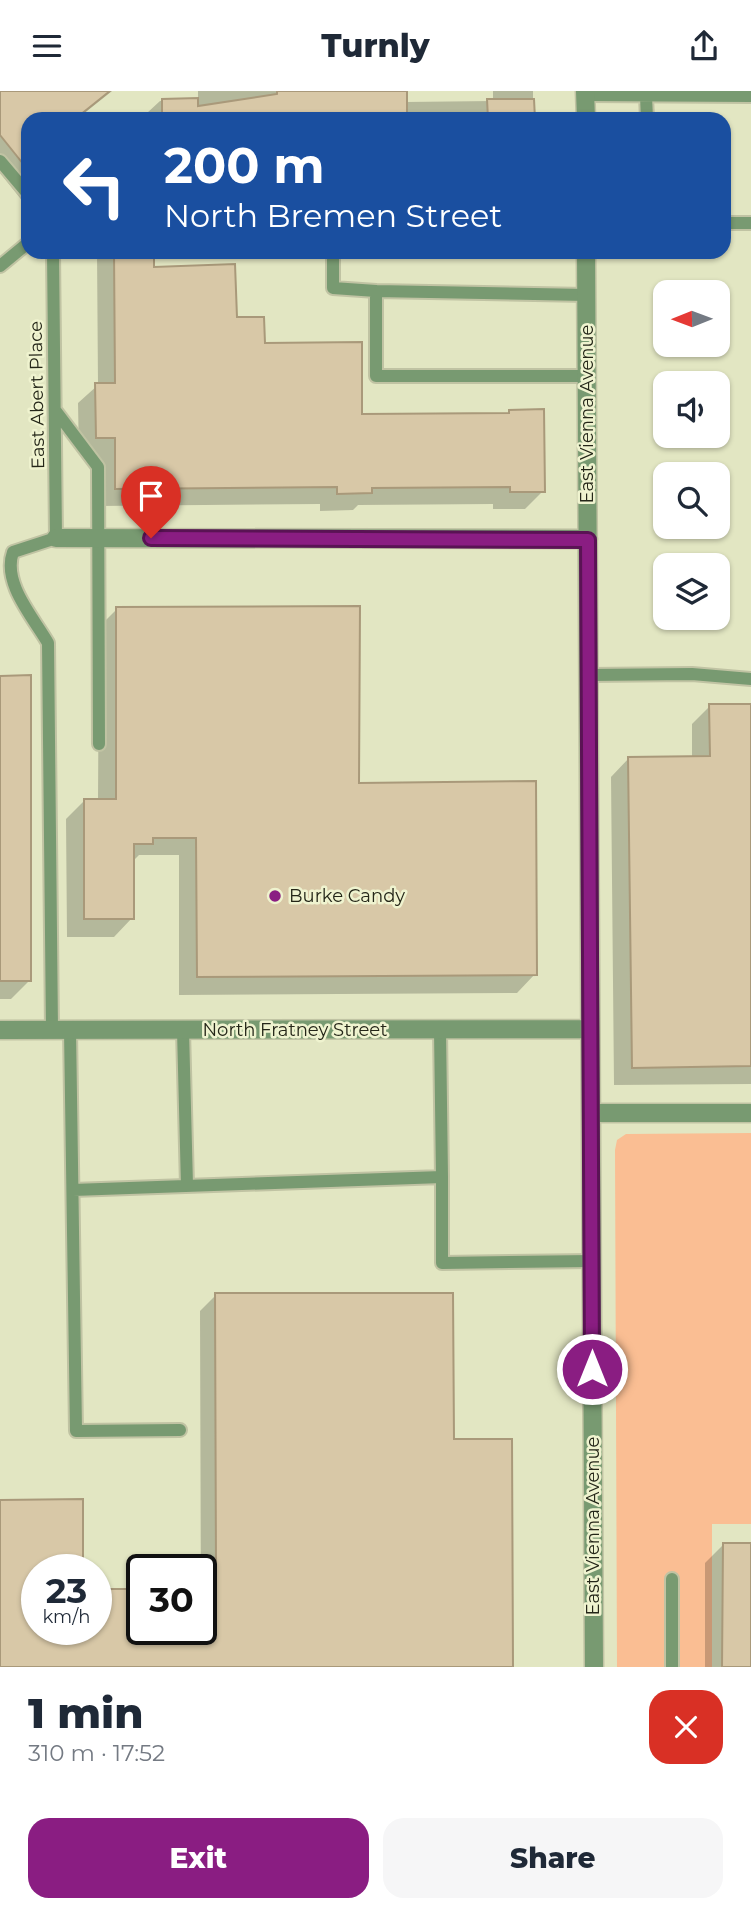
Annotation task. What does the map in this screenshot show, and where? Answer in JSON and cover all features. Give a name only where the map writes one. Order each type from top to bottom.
[{"type":"street","points":[[585,93],[586,112]]},
{"type":"street","name":"East Vienna Avenue","points":[[586,259],[594,1667]]},
{"type":"street","points":[[56,538],[588,540]]},
{"type":"street","name":"North Fratney Street","points":[[0,1030],[590,1029]]},
{"type":"street","points":[[591,1113],[751,1113]]},
{"type":"lane","points":[[585,93],[751,96]]},
{"type":"lane","points":[[646,96],[647,112]]},
{"type":"lane","points":[[0,161],[21,186]]},
{"type":"lane","points":[[731,223],[751,223]]},
{"type":"lane","points":[[0,266],[21,249]]},
{"type":"lane","name":"East Abert Place","points":[[53,259],[56,538]]},
{"type":"lane","points":[[333,259],[333,288],[587,295]]},
{"type":"lane","points":[[376,291],[376,376],[587,376]]},
{"type":"lane","points":[[55,410],[98,467],[99,744]]},
{"type":"lane","points":[[52,1030],[48,643],[17,592],[8,564],[13,552],[56,538]]},
{"type":"lane","points":[[588,675],[692,674],[751,679]]},
{"type":"lane","points":[[71,1030],[76,1431],[180,1430]]},
{"type":"lane","points":[[183,1030],[187,1186]]},
{"type":"lane","points":[[440,1030],[442,1263],[592,1261]]},
{"type":"lane","points":[[73,1190],[442,1177]]},
{"type":"lane","points":[[672,1667],[673,1579]]},
{"type":"shaded area","points":[[751,1133],[751,1524],[712,1524],[712,1667],[617,1667],[617,1140],[626,1134]]},
{"type":"building","points":[[0,91],[110,91],[84,112],[21,112],[21,161],[0,135]]},
{"type":"building","points":[[277,91],[407,91],[407,112],[162,112],[162,99],[198,98],[198,106],[277,94]]},
{"type":"building","points":[[487,99],[534,99],[535,112],[488,112]]},
{"type":"building","points":[[114,259],[154,259],[154,267],[235,264],[237,317],[264,317],[265,343],[362,342],[362,414],[509,413],[509,410],[544,409],[545,492],[510,492],[510,487],[372,488],[372,493],[337,494],[337,487],[115,489],[115,438],[96,438],[95,383],[115,383]]},
{"type":"building","points":[[360,606],[359,783],[536,781],[537,975],[197,977],[196,838],[153,838],[153,844],[134,844],[134,919],[84,919],[84,799],[116,799],[116,607]]},
{"type":"building","points":[[31,675],[31,981],[0,981],[0,676]]},
{"type":"building","points":[[709,704],[751,704],[751,1066],[632,1068],[628,757],[710,756]]},
{"type":"building","points":[[215,1293],[453,1293],[454,1439],[512,1439],[513,1667],[0,1667],[0,1500],[83,1499],[83,1554],[21,1554],[21,1645],[112,1645],[112,1589],[126,1589],[126,1645],[217,1645]]},
{"type":"building","points":[[723,1543],[751,1543],[751,1667],[722,1667]]},
{"type":"place","name":"Burke Candy","points":[[275,896]]},
{"type":"route","points":[[151,538],[588,540],[592,1369]]}]
